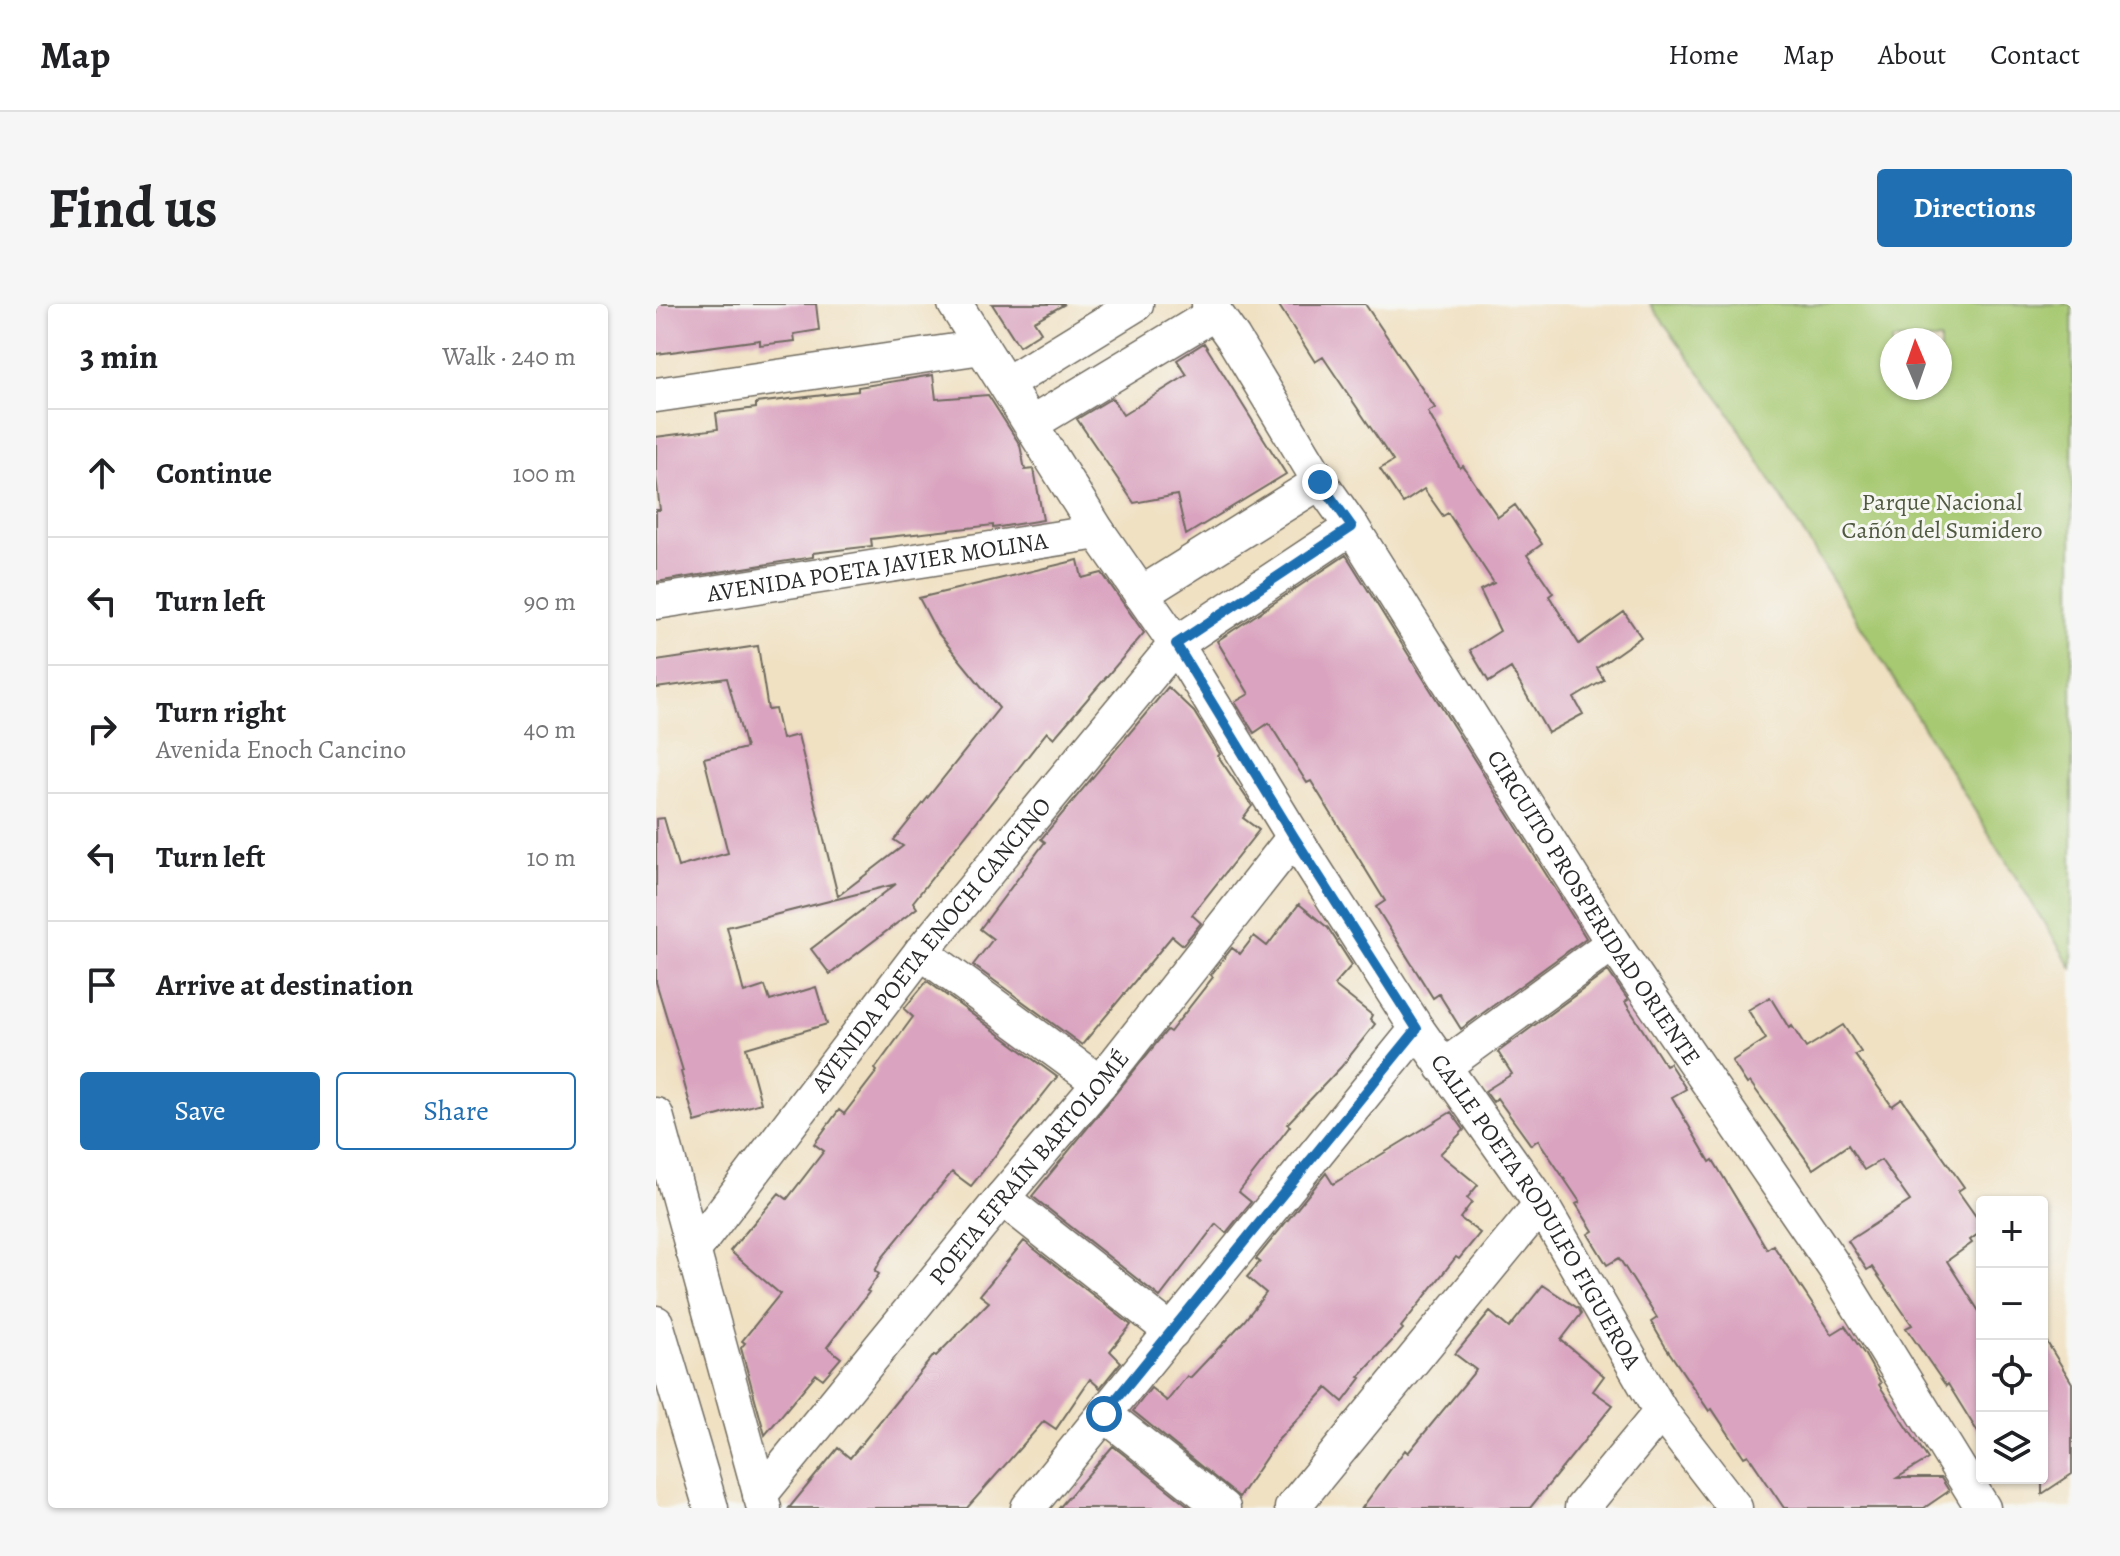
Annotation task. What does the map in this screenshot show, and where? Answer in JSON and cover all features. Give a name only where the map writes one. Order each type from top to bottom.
[{"type":"street","name":"CALLE POETA RODULFO FIGUEROA","points":[[955,304],[1098,532],[1176,644],[1417,1029],[1541,1204],[1661,1412],[1735,1508]]},
{"type":"street","points":[[1006,384],[1136,304]]},
{"type":"street","points":[[1031,424],[1212,309]]},
{"type":"street","name":"CIRCUITO PROSPERIDAD ORIENTE","points":[[1212,309],[1613,943],[1835,1268],[1983,1508]]},
{"type":"street","points":[[656,395],[982,347]]},
{"type":"street","points":[[1141,594],[1320,482]]},
{"type":"street","name":"AVENIDA POETA ENOCH CANCINO","points":[[693,1251],[921,952],[1176,644],[1352,527]]},
{"type":"street","name":"AVENIDA POETA JAVIER MOLINA","points":[[656,602],[1098,532]]},
{"type":"street","name":"POETA EFRAÍN BARTOLOMÉ","points":[[762,1502],[1002,1198],[1100,1083],[1294,837]]},
{"type":"street","points":[[1443,1067],[1613,943]]},
{"type":"street","points":[[921,952],[1100,1083]]},
{"type":"street","points":[[1028,1508],[1417,1029]]},
{"type":"street","points":[[657,1123],[762,1502]]},
{"type":"street","points":[[1002,1198],[1172,1332]]},
{"type":"street","points":[[1292,1508],[1541,1204]]},
{"type":"street","points":[[656,1323],[711,1508]]},
{"type":"street","points":[[1582,1508],[1661,1412]]},
{"type":"street","points":[[1104,1414],[1223,1508]]},
{"type":"green space","name":"Parque Nacional Cañón del Sumidero","points":[[1650,304],[2072,304],[2072,968],[1726,408]]},
{"type":"building","points":[[656,304],[816,304],[819,330],[794,334],[795,341],[760,345],[760,340],[656,354]]},
{"type":"building","points":[[992,304],[1065,304],[1034,321],[1041,332],[1019,346]]},
{"type":"building","points":[[1278,304],[1365,304],[1435,408],[1428,412],[1460,468],[1463,466],[1498,517],[1515,505],[1542,544],[1527,555],[1553,593],[1549,596],[1579,644],[1624,612],[1641,637],[1597,668],[1604,680],[1574,698],[1583,714],[1548,733],[1511,668],[1489,682],[1470,650],[1500,631],[1480,590],[1494,583],[1448,513],[1443,516],[1424,489],[1403,503],[1380,469],[1393,461],[1323,357],[1315,362]]},
{"type":"building","points":[[1204,343],[1286,474],[1186,535],[1177,495],[1134,503],[1077,419],[1112,398],[1123,415],[1187,375],[1177,360]]},
{"type":"building","points":[[933,375],[936,399],[988,395],[1020,445],[1025,470],[1034,469],[1043,520],[993,528],[993,525],[871,539],[872,546],[813,553],[813,557],[656,582],[656,510],[660,510],[656,437],[718,429],[716,413],[756,408],[756,403],[858,391],[858,387]]},
{"type":"building","points":[[1346,555],[1586,938],[1461,1029],[1439,994],[1433,998],[1376,907],[1385,901],[1311,781],[1307,783],[1269,723],[1254,733],[1235,702],[1249,694],[1217,641]]},
{"type":"building","points":[[1078,560],[1082,578],[1102,573],[1144,633],[1054,738],[1047,732],[913,902],[917,908],[830,974],[811,949],[896,884],[727,927],[744,993],[765,986],[770,1001],[816,987],[827,1024],[746,1048],[761,1103],[695,1122],[656,982],[656,819],[664,818],[678,867],[728,853],[704,758],[746,748],[727,678],[656,688],[656,661],[758,646],[768,710],[775,709],[782,739],[798,735],[838,896],[903,846],[894,840],[999,708],[937,632],[919,598]]},
{"type":"building","points":[[1168,687],[1194,712],[1220,754],[1218,756],[1252,806],[1243,818],[1259,830],[1192,915],[1201,923],[1183,945],[1172,936],[1082,1045],[973,965],[993,939],[980,929],[1045,842],[1041,839]]},
{"type":"building","points":[[1299,904],[1328,928],[1352,965],[1334,985],[1372,1015],[1370,1019],[1375,1024],[1341,1067],[1287,1124],[1290,1126],[1239,1192],[1251,1202],[1226,1233],[1216,1224],[1160,1297],[1032,1196],[1167,1030],[1170,1032],[1232,948],[1240,954],[1254,936],[1267,946]]},
{"type":"building","points":[[1608,971],[1665,1065],[1669,1063],[1686,1089],[1672,1097],[1767,1249],[1773,1245],[1832,1334],[1845,1326],[1928,1459],[1897,1478],[1941,1478],[1949,1491],[1924,1508],[1784,1508],[1748,1455],[1744,1457],[1712,1409],[1709,1411],[1665,1346],[1651,1322],[1657,1318],[1619,1258],[1607,1265],[1588,1234],[1593,1231],[1576,1204],[1580,1202],[1538,1140],[1531,1145],[1497,1098],[1493,1102],[1485,1091],[1512,1074],[1498,1052]]},
{"type":"building","points":[[927,981],[1057,1077],[971,1186],[952,1172],[882,1258],[875,1271],[879,1274],[869,1292],[827,1347],[841,1358],[823,1379],[816,1374],[765,1435],[741,1348],[745,1343],[742,1341],[780,1294],[730,1251],[779,1193],[787,1199],[824,1151],[814,1144],[839,1110],[844,1114],[877,1071],[875,1069],[913,1017],[904,1009]]},
{"type":"building","points":[[1770,997],[1806,1048],[1843,1025],[1861,1052],[1855,1055],[1892,1106],[1902,1099],[1964,1187],[1958,1191],[1976,1216],[1976,1236],[1970,1240],[1972,1243],[1947,1261],[1976,1307],[1976,1429],[1948,1384],[1946,1386],[1906,1328],[1912,1325],[1872,1267],[1867,1270],[1848,1241],[1910,1201],[1881,1160],[1864,1170],[1848,1145],[1813,1169],[1732,1061],[1766,1039],[1748,1010]]},
{"type":"building","points":[[1451,1112],[1464,1130],[1440,1154],[1478,1185],[1467,1198],[1472,1202],[1460,1218],[1480,1233],[1459,1259],[1456,1257],[1401,1327],[1403,1329],[1359,1377],[1343,1402],[1327,1388],[1278,1440],[1239,1497],[1133,1411],[1151,1388],[1167,1401],[1187,1376],[1190,1378],[1244,1321],[1266,1293],[1247,1277],[1260,1262],[1256,1259],[1326,1173],[1333,1184]]},
{"type":"building","points":[[1024,1241],[1131,1325],[1110,1351],[1121,1362],[1100,1388],[1090,1379],[1056,1429],[1044,1421],[967,1508],[789,1508],[838,1448],[850,1458],[934,1355],[989,1302],[980,1295]]},
{"type":"building","points":[[1543,1285],[1579,1309],[1581,1314],[1561,1340],[1604,1376],[1593,1391],[1613,1405],[1530,1508],[1362,1508],[1405,1450],[1408,1453],[1476,1370],[1455,1354],[1490,1312],[1509,1328]]},
{"type":"building","points":[[2048,1344],[2072,1383],[2072,1474],[2042,1494],[2042,1484],[2048,1484]]},
{"type":"building","points":[[1113,1446],[1191,1508],[1059,1508]]},
{"type":"route","points":[[1104,1414],[1417,1029],[1176,644],[1352,527],[1320,482]]}]
